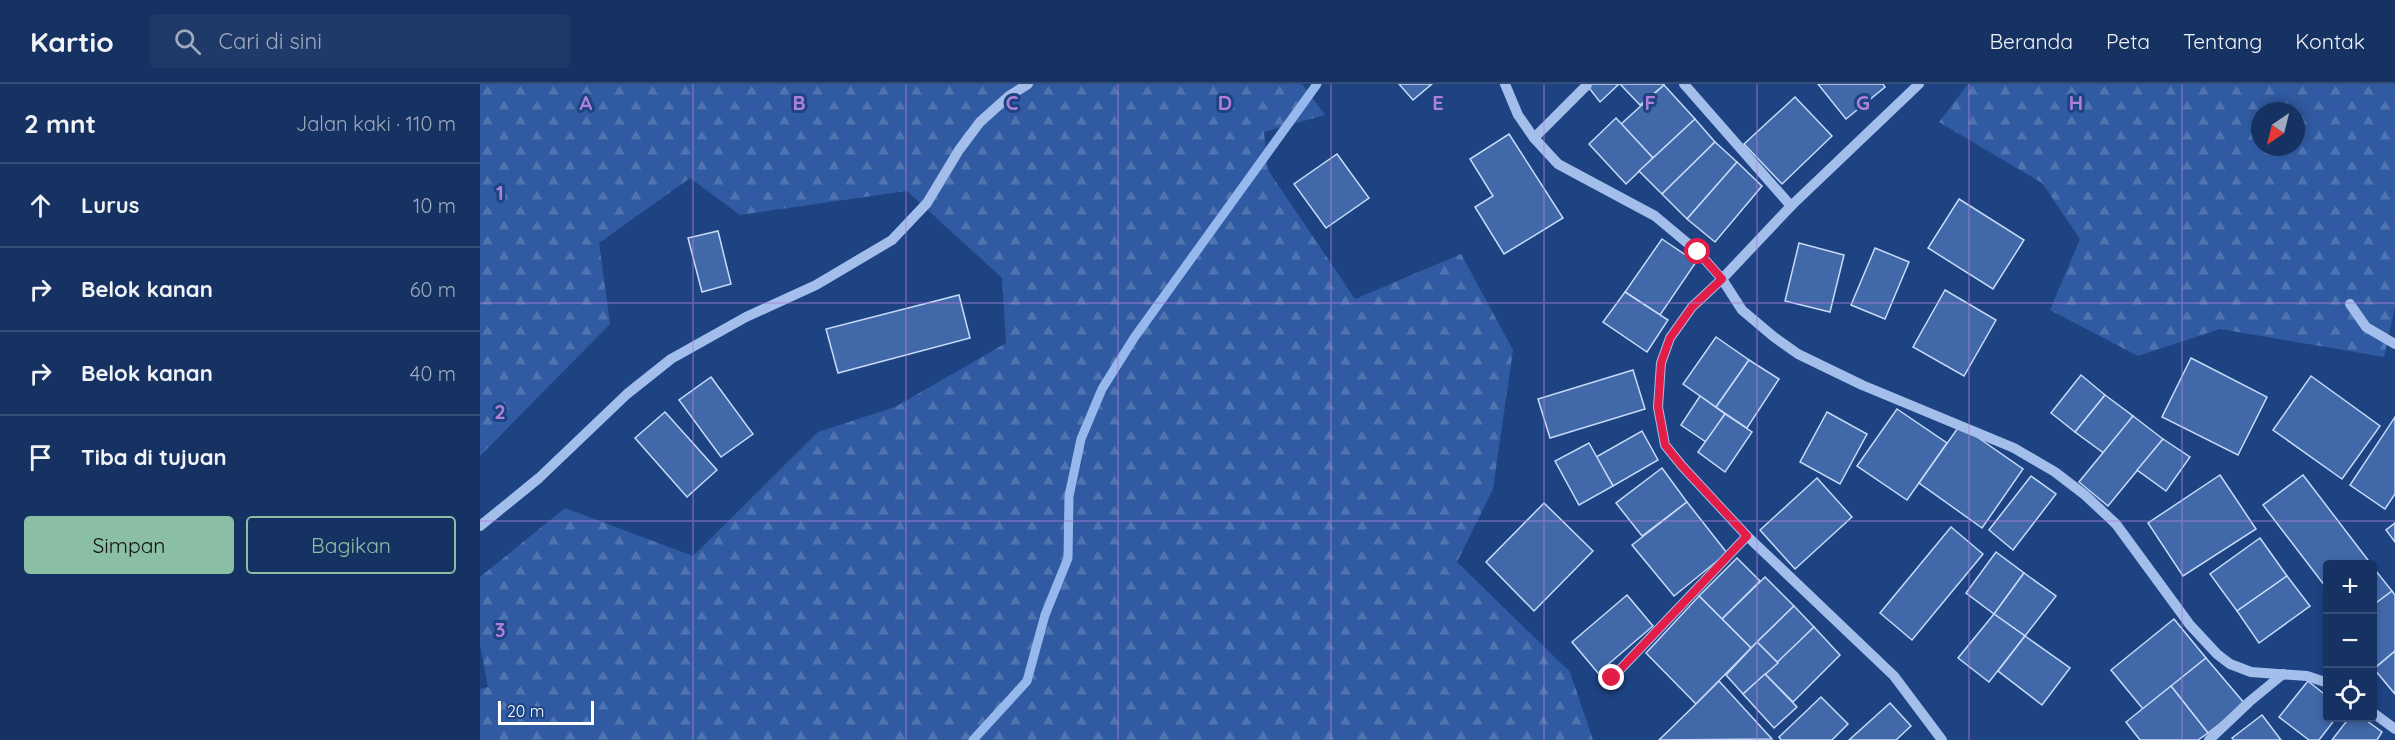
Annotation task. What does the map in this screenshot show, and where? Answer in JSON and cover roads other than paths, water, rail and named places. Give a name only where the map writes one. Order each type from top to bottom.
[{"type":"street","points":[[480,526],[539,478],[627,394],[671,359],[746,316],[816,285],[892,240],[927,203],[959,150],[981,122],[1009,96],[1028,84]]},
{"type":"street","points":[[1506,84],[1518,115],[1534,138],[1558,164],[1655,216],[1698,252],[1722,279],[1742,310],[1774,337],[1798,354],[1862,385],[2014,448],[2055,472],[2085,495],[2116,524],[2190,625],[2217,654],[2230,664],[2251,672],[2307,676],[2323,681]]},
{"type":"street","points":[[1684,84],[1791,206]]},
{"type":"street","points":[[1919,84],[1791,206],[1722,279],[1692,307],[1670,338],[1661,363],[1658,407],[1665,445],[1682,466],[1747,536],[1894,676],[1942,740]]},
{"type":"street","points":[[1534,138],[1587,85]]},
{"type":"street","points":[[2350,304],[2366,327],[2395,345]]},
{"type":"street","points":[[1612,678],[1747,536]]},
{"type":"street","points":[[2209,740],[2249,702],[2283,675]]},
{"type":"street","points":[[2377,715],[2395,729]]},
{"type":"waterway","points":[[973,740],[1027,681],[1045,615],[1068,558],[1069,496],[1081,439],[1102,389],[1134,338],[1317,84]]}]
